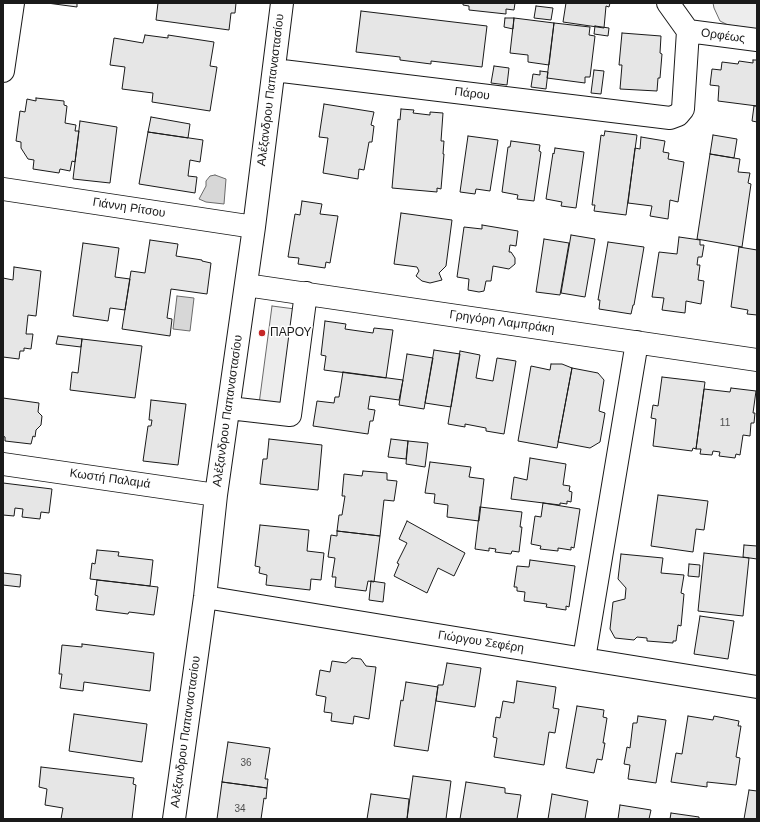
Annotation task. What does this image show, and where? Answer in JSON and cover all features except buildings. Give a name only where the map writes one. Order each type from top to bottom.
[{"type":"street","points":[[3,71],[13,3]]},
{"type":"street","name":"Αλέξανδρου Παπαναστασίου","points":[[174,819],[205,597],[216,495],[254,227],[282,3]]},
{"type":"street","points":[[668,3],[688,31]]},
{"type":"street","name":"Πάρου","points":[[274,70],[670,118],[678,115],[683,109],[688,31]]},
{"type":"street","name":"Ορφέως","points":[[688,31],[757,40]]},
{"type":"street","name":"Γιάννη Ρίτσου","points":[[3,189],[254,227]]},
{"type":"street","name":"Γρηγόρη Λαμπράκη","points":[[246,285],[757,360]]},
{"type":"street","points":[[229,408],[290,416],[306,293]]},
{"type":"street","points":[[584,660],[637,342]]},
{"type":"street","name":"Κωστή Παλαμά","points":[[3,464],[216,495]]},
{"type":"street","name":"Γιώργου Σεφέρη","points":[[205,597],[757,687]]},
{"type":"shaded area","points":[[713,3],[757,3],[757,29],[728,25],[720,21]]},
{"type":"shaded area","points":[[215,175],[226,179],[224,204],[206,202],[199,199],[206,186],[206,181],[210,176]]},
{"type":"shaded area","points":[[177,296],[194,298],[190,331],[173,329]]},
{"type":"shaded area","points":[[272,306],[295,309],[282,407],[259,404]]},
{"type":"place","name":"ΠΑΡΟΥ","points":[[262,333]]}]
